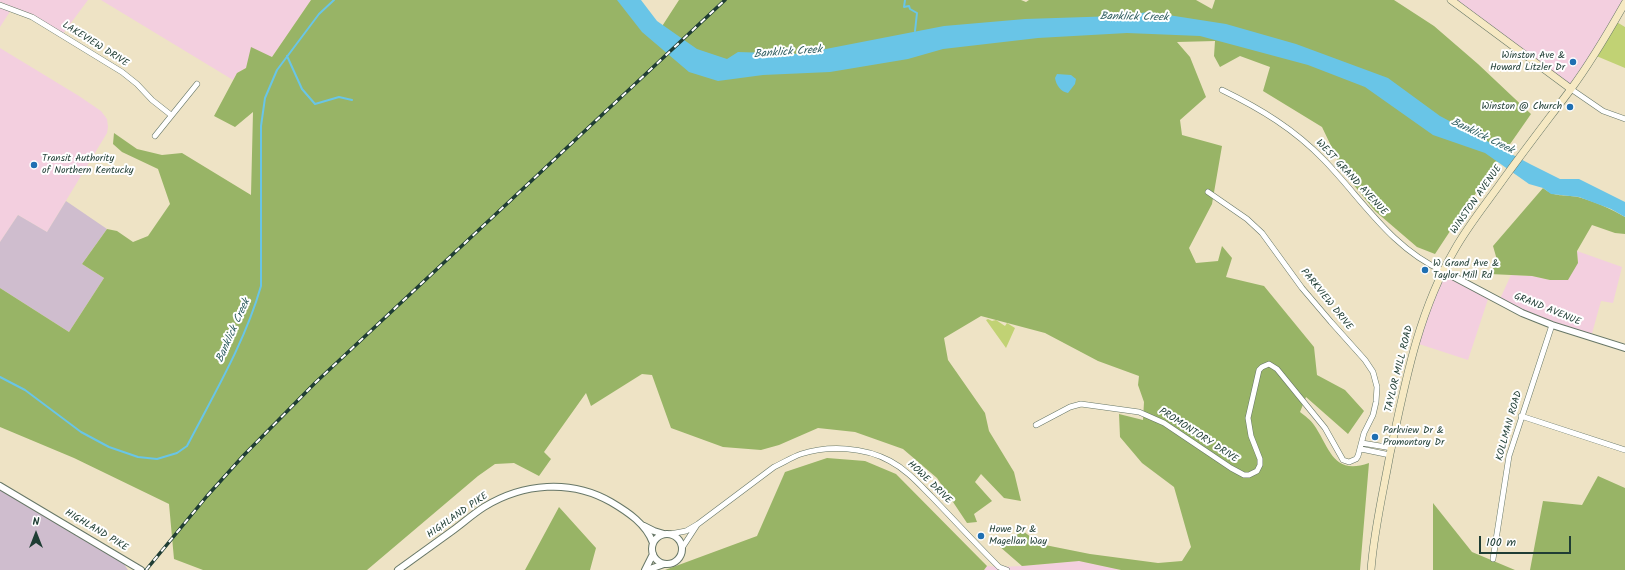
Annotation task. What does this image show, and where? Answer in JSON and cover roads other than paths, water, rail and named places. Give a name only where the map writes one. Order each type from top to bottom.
[{"type":"main road","points":[[1451,0],[1571,89]]},
{"type":"main road","name":"WINSTON AVENUE","points":[[1443,271],[1463,236],[1493,193],[1571,89],[1606,37],[1625,4]]},
{"type":"main road","name":"TAYLOR MILL ROAD","points":[[1371,570],[1378,511],[1418,333],[1427,307],[1443,271]]},
{"type":"street","name":"LAKEVIEW DRIVE","points":[[0,5],[32,17],[122,72],[137,84],[152,100],[171,115]]},
{"type":"street","points":[[155,136],[197,84]]},
{"type":"street","points":[[1571,89],[1603,111],[1625,119]]},
{"type":"street","name":"WEST GRAND AVENUE","points":[[1222,90],[1256,107],[1283,124],[1304,141],[1324,160],[1400,244],[1432,266],[1443,271]]},
{"type":"street","name":"PARKVIEW DRIVE","points":[[1208,192],[1247,219],[1262,233],[1302,288],[1365,360],[1376,380],[1377,396],[1373,415],[1364,433],[1361,446]]},
{"type":"street","name":"GRAND AVENUE","points":[[1443,271],[1522,313],[1552,325],[1625,348]]},
{"type":"street","name":"KOLLMAN ROAD","points":[[1492,559],[1509,456],[1552,325]]},
{"type":"street","name":"PROMONTORY DRIVE","points":[[1036,425],[1070,407],[1081,404],[1139,412],[1164,423],[1231,468],[1244,475],[1249,475],[1257,470],[1260,465],[1260,458],[1251,436],[1248,418],[1259,370],[1269,364],[1281,374],[1326,428],[1343,460],[1350,462],[1353,461],[1358,456],[1361,446]]},
{"type":"street","points":[[1521,416],[1625,450]]},
{"type":"street","points":[[1361,446],[1391,452]]},
{"type":"street","name":"HOWE DRIVE","points":[[667,534],[686,531],[698,524],[774,467],[800,454],[830,449],[862,451],[891,461],[910,474],[999,567],[1007,570]]},
{"type":"street","name":"HIGHLAND PIKE","points":[[0,486],[141,570]]},
{"type":"street","name":"HIGHLAND PIKE","points":[[398,570],[484,507],[510,494],[530,488],[556,486],[579,489],[602,496],[623,509],[642,525],[650,534],[653,543]]},
{"type":"street","name":"HOWE DRIVE","points":[[682,548],[698,524]]},
{"type":"street","name":"HIGHLAND PIKE","points":[[642,525],[654,531],[667,534]]},
{"type":"street","points":[[667,534],[679,539],[682,548],[679,558],[675,562],[646,570],[653,554],[653,543],[656,539],[667,534]]},
{"type":"street","points":[[653,554],[656,559],[665,564]]},
{"type":"water","points":[[617,0],[641,0],[657,21],[697,49],[727,59],[738,52],[800,54],[944,26],[1025,19],[1117,16],[1149,12],[1226,24],[1296,44],[1388,78],[1440,116],[1530,164],[1560,179],[1579,179],[1625,202],[1625,217],[1611,209],[1579,197],[1551,194],[1543,188],[1529,184],[1485,153],[1433,135],[1365,87],[1308,65],[1200,36],[1127,33],[1038,38],[943,49],[908,59],[830,72],[763,75],[718,81],[689,72],[642,32]]},
{"type":"water","points":[[1057,74],[1071,75],[1076,79],[1075,84],[1068,93],[1061,90],[1056,83],[1055,78]]},
{"type":"waterway","name":"Banklick Creek","points":[[0,377],[25,390],[81,432],[109,447],[138,457],[157,459],[177,453],[187,446],[238,348],[261,286],[261,126],[265,98],[277,70],[319,14],[334,0]]},
{"type":"waterway","points":[[905,0],[904,7],[909,6],[910,9],[917,13],[915,31]]},
{"type":"waterway","points":[[287,56],[302,89],[315,104],[339,97],[352,100]]},
{"type":"railway","points":[[146,570],[207,496],[244,455],[315,383],[725,0]]},
{"type":"place","name":"Winston Ave & Howard Litzler Dr","points":[[1573,62]]},
{"type":"place","name":"Winston @ Church","points":[[1570,107]]},
{"type":"place","name":"Transit Authority of Northern Kentucky","points":[[34,165]]},
{"type":"place","name":"W Grand Ave & Taylor Mill Rd","points":[[1425,270]]},
{"type":"place","name":"Parkview Dr & Promontory Dr","points":[[1375,437]]},
{"type":"place","name":"Howe Dr & Magellan Way","points":[[981,536]]}]
